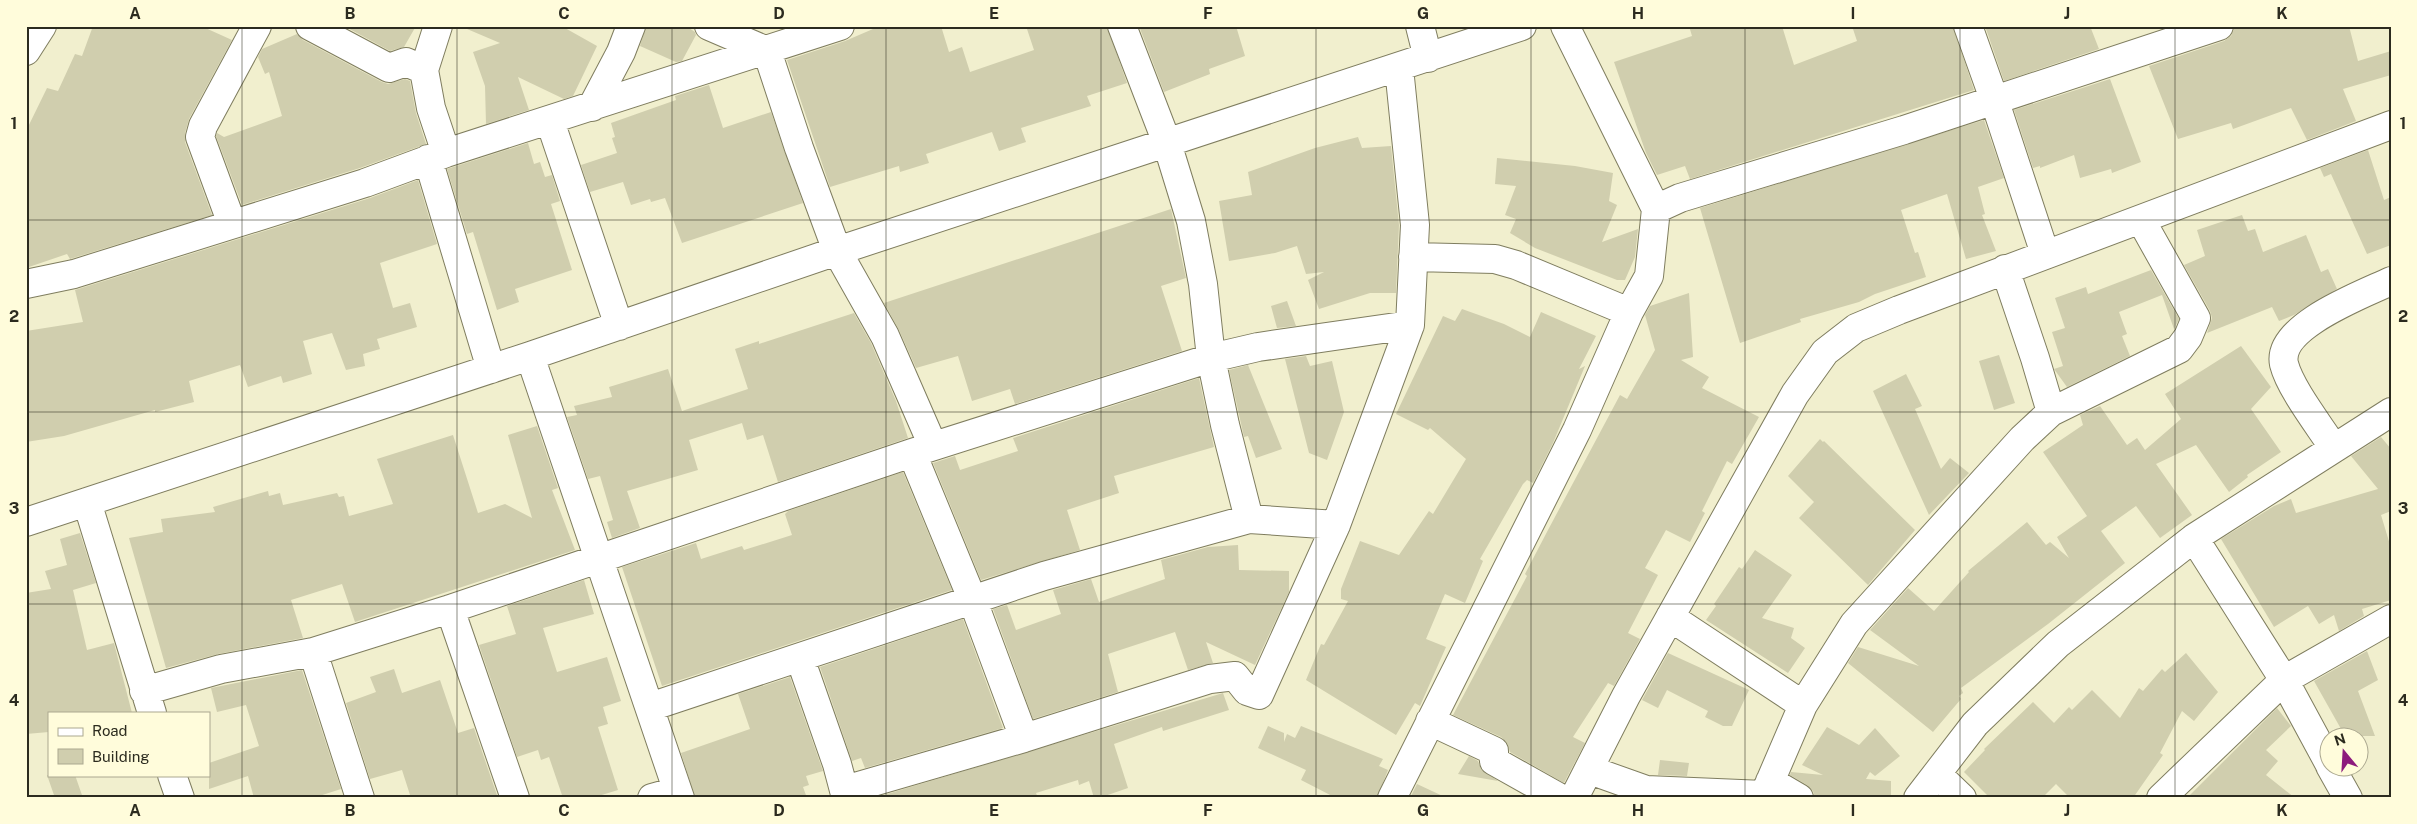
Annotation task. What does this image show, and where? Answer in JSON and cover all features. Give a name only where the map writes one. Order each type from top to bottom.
[{"type":"street","points":[[26,51],[42,26]]},
{"type":"street","points":[[232,224],[200,138],[203,126],[257,26]]},
{"type":"street","points":[[310,26],[389,68],[406,62],[424,70]]},
{"type":"street","points":[[438,26],[424,70],[437,156],[491,369]]},
{"type":"street","points":[[592,107],[621,52],[631,26]]},
{"type":"street","points":[[709,26],[767,51],[799,148],[837,251],[884,336],[972,601],[1024,738]]},
{"type":"street","points":[[26,284],[74,274],[365,182],[437,156],[840,26]]},
{"type":"street","points":[[1122,26],[1167,143],[1193,230],[1203,284],[1211,358],[1225,425],[1249,519]]},
{"type":"street","points":[[1420,26],[1428,58]]},
{"type":"street","points":[[28,516],[87,502],[530,356],[837,251],[1399,68],[1522,26]]},
{"type":"street","points":[[1392,798],[1577,430],[1629,312],[1649,276],[1656,210],[1565,26]]},
{"type":"street","points":[[1968,26],[2045,254]]},
{"type":"street","points":[[1656,210],[1680,198],[1904,130],[2219,26]]},
{"type":"street","points":[[800,658],[846,794],[1210,679],[1235,676],[1246,692],[1259,696],[1336,524],[1410,326],[1415,226],[1399,68]]},
{"type":"street","points":[[550,120],[619,326]]},
{"type":"street","points":[[1574,798],[1590,770],[1626,696],[1790,402],[1825,352],[1856,328],[2005,269],[2141,220],[2391,125]]},
{"type":"street","points":[[1766,791],[1803,705],[1854,624],[2022,439],[2050,412],[2179,349],[2188,337],[2196,318],[2141,220]]},
{"type":"street","points":[[1413,257],[1495,259],[1516,265],[1629,312]]},
{"type":"street","points":[[2005,269],[2050,412]]},
{"type":"street","points":[[2333,447],[2291,380],[2284,362],[2286,345],[2298,332],[2317,317],[2391,281]]},
{"type":"street","points":[[87,502],[148,702],[222,670],[313,652],[450,609],[922,449],[1211,358],[1258,347],[1410,326]]},
{"type":"street","points":[[530,356],[678,794],[652,798]]},
{"type":"street","points":[[1918,798],[1974,724],[2058,644],[2194,538],[2333,447],[2390,414]]},
{"type":"street","points":[[650,708],[1044,576],[1249,519],[1336,524]]},
{"type":"street","points":[[2194,538],[2284,680],[2320,747]]},
{"type":"street","points":[[450,609],[515,798]]},
{"type":"street","points":[[1670,617],[1803,705]]},
{"type":"street","points":[[2161,798],[2284,680],[2391,619]]},
{"type":"street","points":[[313,652],[360,798]]},
{"type":"street","points":[[1430,721],[1494,751],[1494,760],[1560,798]]},
{"type":"street","points":[[1590,770],[1646,790],[1766,791],[1800,798]]},
{"type":"street","points":[[1937,774],[1962,798]]},
{"type":"street","points":[[172,776],[180,798]]},
{"type":"street","points":[[2336,776],[2348,798]]},
{"type":"building","points":[[93,26],[201,26],[232,40],[189,119],[185,133],[185,142],[212,215],[70,259],[67,254],[26,268],[26,131],[47,88],[58,91],[75,54],[82,56]]},
{"type":"building","points":[[344,26],[416,26],[404,47],[390,51]]},
{"type":"building","points":[[460,26],[556,26],[565,28],[597,46],[573,96],[564,99],[518,77],[529,110],[486,124],[485,86],[473,52],[500,43]]},
{"type":"building","points":[[646,26],[686,26],[695,32],[696,35],[682,61],[676,62],[640,46]]},
{"type":"building","points":[[880,26],[941,26],[949,52],[962,47],[970,72],[1034,50],[1026,26],[1107,26],[1127,83],[1087,96],[1091,106],[1021,128],[1026,142],[999,151],[992,132],[926,154],[929,163],[900,172],[899,166],[830,187],[787,60],[845,41]]},
{"type":"building","points":[[1139,26],[1236,26],[1245,56],[1209,69],[1210,74],[1164,92]]},
{"type":"building","points":[[1689,26],[1782,26],[1794,65],[1857,41],[1852,26],[1953,26],[1974,90],[1690,179],[1685,166],[1657,175],[1646,153],[1614,62],[1692,36]]},
{"type":"building","points":[[1985,26],[2090,26],[2099,49],[2004,81]]},
{"type":"building","points":[[2241,26],[2349,26],[2358,61],[2391,51],[2391,75],[2343,89],[2356,121],[2307,140],[2291,108],[2233,129],[2231,123],[2178,139],[2149,66],[2224,41],[2231,36],[2234,29]]},
{"type":"building","points":[[297,34],[303,40],[382,82],[388,84],[405,79],[410,81],[416,113],[426,144],[360,168],[242,205],[216,136],[217,133],[224,137],[282,116],[269,72],[265,74],[258,57],[262,49]]},
{"type":"building","points":[[2110,79],[2141,162],[2112,173],[2111,169],[2080,178],[2074,155],[2040,168],[2040,166],[2033,168],[2014,110]]},
{"type":"building","points":[[709,85],[723,128],[771,112],[803,203],[682,243],[665,198],[651,202],[650,199],[631,205],[623,182],[590,192],[581,165],[617,153],[612,138],[615,137],[611,123],[676,100],[675,96]]},
{"type":"building","points":[[1984,120],[2004,178],[1978,187],[1985,214],[1982,215],[1996,251],[1966,259],[1947,194],[1901,210],[1915,253],[1918,252],[1926,277],[1875,294],[1859,302],[1800,319],[1801,322],[1740,343],[1700,208]]},
{"type":"building","points":[[1358,137],[1362,148],[1391,146],[1399,225],[1396,293],[1370,293],[1319,309],[1308,280],[1324,272],[1306,274],[1297,246],[1275,253],[1229,261],[1219,201],[1252,195],[1248,172],[1315,148]]},
{"type":"building","points":[[528,143],[534,164],[540,162],[545,177],[552,175],[560,201],[551,204],[572,270],[515,289],[519,302],[497,310],[473,232],[467,234],[447,169]]},
{"type":"building","points":[[2368,150],[2384,200],[2391,197],[2391,245],[2367,254],[2331,174],[2324,177],[2320,168]]},
{"type":"building","points":[[1497,158],[1575,166],[1613,173],[1609,201],[1617,205],[1602,242],[1638,229],[1635,257],[1625,280],[1617,280],[1535,248],[1510,233],[1516,219],[1505,215],[1516,186],[1495,184]]},
{"type":"building","points":[[418,180],[437,244],[380,263],[393,308],[410,303],[417,327],[377,339],[380,349],[363,354],[365,366],[346,370],[332,333],[303,341],[312,374],[283,383],[281,376],[248,387],[240,365],[189,381],[194,402],[155,412],[155,410],[64,436],[26,442],[26,331],[83,322],[75,290],[370,198]]},
{"type":"building","points":[[1171,209],[1186,278],[1161,286],[1182,351],[1015,404],[1010,389],[972,401],[958,356],[916,368],[899,330],[884,303]]},
{"type":"building","points":[[2242,215],[2248,231],[2255,229],[2263,252],[2306,235],[2321,272],[2328,269],[2337,289],[2294,315],[2279,321],[2272,307],[2207,333],[2212,318],[2210,311],[2184,265],[2205,256],[2197,230]]},
{"type":"building","points":[[2151,270],[2179,319],[2174,329],[2162,295],[2119,312],[2127,334],[2122,336],[2130,356],[2067,387],[2054,369],[2063,366],[2052,332],[2065,328],[2055,298],[2086,287],[2088,294]]},
{"type":"building","points":[[1689,293],[1693,357],[1681,360],[1709,377],[1702,388],[1759,417],[1732,464],[1727,461],[1702,511],[1705,513],[1690,542],[1666,530],[1645,568],[1658,575],[1628,633],[1640,639],[1614,686],[1608,683],[1573,737],[1585,743],[1564,783],[1510,752],[1507,743],[1501,737],[1453,715],[1620,395],[1627,399],[1655,350],[1645,315],[1650,306]]},
{"type":"building","points":[[1287,301],[1296,326],[1277,328],[1271,306]]},
{"type":"building","points":[[1462,309],[1504,324],[1530,337],[1541,312],[1596,336],[1579,369],[1585,366],[1553,443],[1533,483],[1527,480],[1523,484],[1480,559],[1483,561],[1465,603],[1445,594],[1426,639],[1446,647],[1420,706],[1415,703],[1396,735],[1306,680],[1321,644],[1324,645],[1348,601],[1341,599],[1341,589],[1360,541],[1399,555],[1429,511],[1433,514],[1466,459],[1430,428],[1428,430],[1396,414],[1443,316],[1455,321]]},
{"type":"building","points":[[854,313],[871,343],[896,401],[908,438],[778,482],[763,435],[747,440],[742,423],[689,440],[698,470],[627,491],[640,528],[612,538],[607,522],[613,520],[600,476],[588,479],[567,417],[577,415],[574,406],[612,397],[609,387],[668,369],[682,411],[748,389],[735,349],[759,341],[759,344]]},
{"type":"building","points":[[2241,346],[2271,387],[2251,409],[2281,452],[2247,475],[2248,477],[2229,492],[2196,445],[2156,464],[2192,515],[2160,538],[2136,506],[2101,531],[2125,563],[2048,624],[1961,688],[1963,693],[1959,696],[1961,699],[1933,732],[1848,663],[1858,647],[1919,666],[1870,630],[1908,588],[1934,611],[1968,571],[2027,522],[2046,545],[2050,542],[2069,558],[2057,537],[2087,516],[2043,452],[2083,425],[2080,415],[2100,406],[2127,445],[2137,438],[2145,450],[2181,419],[2165,394]]},
{"type":"building","points":[[1999,355],[2015,403],[1994,410],[1979,361]]},
{"type":"building","points":[[1306,356],[1310,366],[1332,361],[1344,412],[1327,460],[1309,453],[1285,359]]},
{"type":"building","points":[[1248,365],[1282,449],[1256,458],[1248,436],[1244,437],[1229,370]]},
{"type":"building","points":[[1906,374],[1922,406],[1915,409],[1941,469],[1950,458],[1969,473],[1929,515],[1873,391]]},
{"type":"building","points":[[1199,378],[1214,447],[1114,476],[1119,493],[1067,510],[1080,550],[981,580],[933,463],[955,456],[960,470],[1018,451],[1013,438]]},
{"type":"building","points":[[537,426],[558,488],[552,490],[575,550],[355,622],[342,584],[291,600],[303,638],[218,654],[166,668],[129,538],[163,532],[161,519],[215,512],[213,507],[268,491],[269,496],[280,493],[283,505],[337,493],[339,497],[344,496],[349,516],[393,504],[377,459],[453,435],[478,513],[505,504],[532,518],[508,435]]},
{"type":"building","points":[[2381,437],[2391,449],[2391,511],[2381,515],[2391,548],[2391,600],[2362,609],[2364,616],[2339,631],[2334,615],[2319,624],[2308,606],[2274,627],[2221,539],[2274,506],[2291,499],[2296,513],[2378,489],[2351,456]]},
{"type":"building","points":[[1820,439],[1915,530],[1868,585],[1799,518],[1814,502],[1788,476]]},
{"type":"building","points":[[903,472],[952,590],[662,686],[622,567],[696,543],[701,559],[742,546],[744,550],[792,535],[785,514],[788,511]]},
{"type":"building","points":[[80,533],[96,583],[73,590],[87,650],[114,643],[132,712],[48,712],[48,732],[26,734],[26,593],[51,589],[45,571],[67,565],[60,539]]},
{"type":"building","points":[[1238,545],[1239,570],[1289,571],[1289,592],[1255,665],[1206,642],[1213,663],[1188,670],[1175,632],[1108,654],[1118,692],[1033,719],[993,609],[1007,605],[1016,630],[1061,614],[1053,590],[1091,579],[1099,602],[1165,579],[1161,560],[1208,547]]},
{"type":"building","points":[[1755,550],[1792,575],[1762,618],[1794,628],[1791,638],[1805,648],[1788,673],[1706,620],[1716,606],[1714,604],[1739,567],[1742,569]]},
{"type":"building","points":[[584,580],[594,614],[543,628],[557,672],[607,657],[621,701],[603,707],[608,724],[598,727],[618,790],[592,798],[563,798],[549,757],[541,760],[538,750],[517,757],[479,645],[516,634],[507,606]]},
{"type":"building","points":[[963,619],[1003,728],[865,768],[861,758],[852,761],[820,667]]},
{"type":"building","points":[[2367,651],[2378,680],[2358,691],[2375,736],[2370,736],[2370,726],[2339,726],[2314,681]]},
{"type":"building","points":[[1668,653],[1749,690],[1732,726],[1723,726],[1705,717],[1708,711],[1667,690],[1658,708],[1642,700]]},
{"type":"building","points":[[2186,653],[2218,692],[2194,721],[2182,711],[2160,753],[2163,755],[2133,798],[2070,798],[2056,784],[2042,798],[1990,798],[1964,772],[1984,749],[2033,702],[2054,723],[2069,707],[2072,710],[2092,690],[2120,718],[2139,688],[2143,691],[2162,669],[2165,672]]},
{"type":"building","points":[[394,669],[402,693],[440,680],[458,733],[474,728],[498,798],[411,798],[402,770],[370,779],[346,703],[376,692],[370,677]]},
{"type":"building","points":[[302,670],[341,789],[313,798],[254,798],[248,776],[209,789],[210,763],[259,746],[246,705],[217,712],[211,688]]},
{"type":"building","points":[[790,677],[823,771],[806,776],[809,785],[803,787],[807,798],[695,798],[681,753],[750,729],[738,694]]},
{"type":"building","points":[[1223,693],[1229,710],[1163,731],[1162,727],[1114,744],[1128,788],[1099,798],[1094,798],[1089,781],[1079,785],[1078,780],[1036,793],[1038,798],[874,798]]},
{"type":"building","points":[[2277,708],[2291,726],[2266,750],[2278,761],[2266,775],[2295,798],[2187,798]]},
{"type":"building","points":[[1268,726],[1284,733],[1284,742],[1287,734],[1295,738],[1301,726],[1383,759],[1379,766],[1388,770],[1377,798],[1336,798],[1301,780],[1306,770],[1258,748]]},
{"type":"building","points":[[1827,727],[1859,745],[1875,728],[1900,756],[1875,776],[1870,772],[1866,779],[1891,781],[1891,798],[1815,798],[1813,791],[1807,785],[1790,775],[1791,772],[1823,775],[1802,765]]},
{"type":"building","points":[[1469,756],[1478,761],[1481,769],[1498,781],[1458,774]]},
{"type":"building","points":[[1660,760],[1689,763],[1687,776],[1658,775]]},
{"type":"building","points":[[47,775],[75,776],[83,798],[55,798]]},
{"type":"building","points":[[1417,784],[1447,798],[1410,798]]}]
